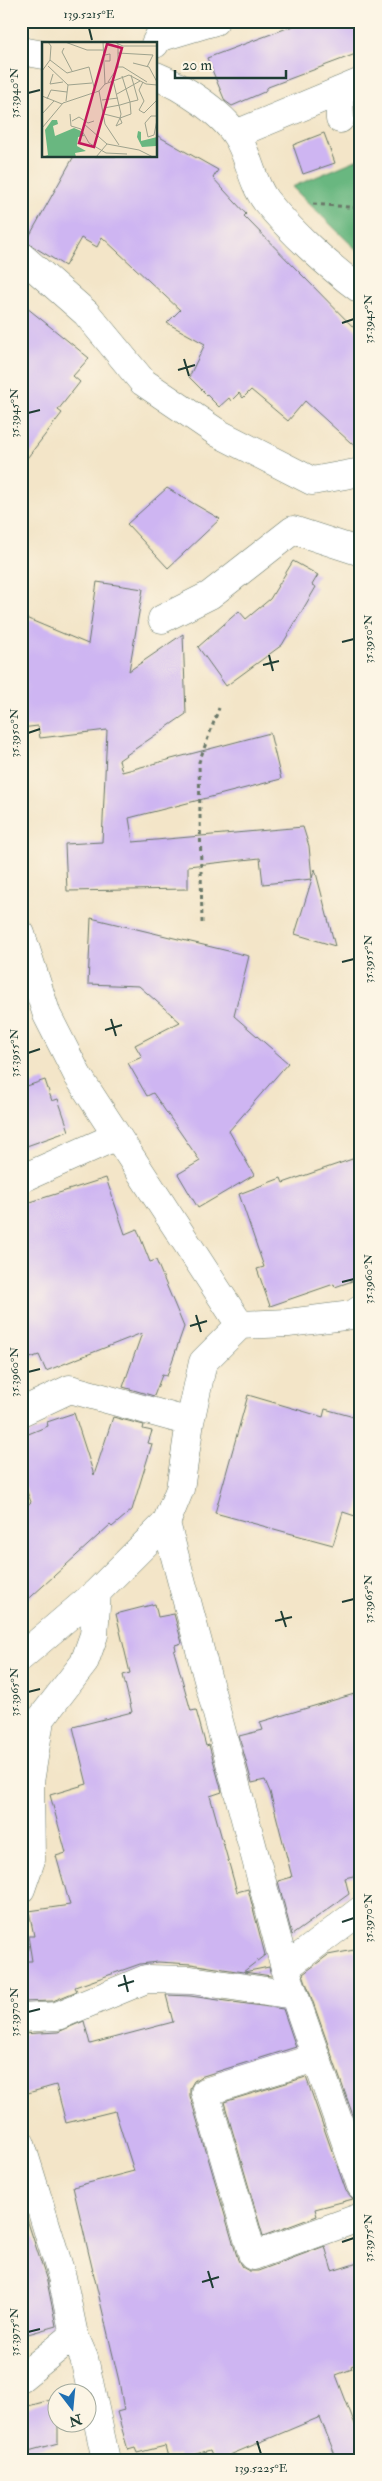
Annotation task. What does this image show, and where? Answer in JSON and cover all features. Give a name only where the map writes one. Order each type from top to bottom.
[{"type":"street","points":[[156,42],[158,38],[215,21]]},
{"type":"street","points":[[21,51],[42,55]]},
{"type":"street","points":[[158,77],[167,80],[207,107],[236,134],[265,200],[334,271],[361,290]]},
{"type":"street","points":[[236,134],[350,86]]},
{"type":"street","points":[[340,119],[350,86]]},
{"type":"street","points":[[21,256],[86,313],[143,382],[218,432],[312,481],[361,472]]},
{"type":"street","points":[[162,619],[210,595],[293,530],[361,552]]},
{"type":"street","points":[[21,934],[28,980],[78,1076],[240,1325]]},
{"type":"street","points":[[21,1179],[117,1136]]},
{"type":"street","points":[[21,1657],[97,1592],[166,1523],[180,1489],[190,1422],[203,1362],[240,1325],[358,1317]]},
{"type":"street","points":[[21,1412],[70,1389],[190,1422]]},
{"type":"street","points":[[166,1523],[285,1968],[361,2186]]},
{"type":"street","points":[[21,1889],[31,1860],[30,1782],[40,1720],[84,1663],[94,1636],[97,1592]]},
{"type":"street","points":[[285,1968],[361,1910]]},
{"type":"street","points":[[21,2018],[57,2016],[146,1979],[192,1980],[294,1995]]},
{"type":"street","points":[[315,2058],[205,2092],[210,2110],[253,2256],[361,2217]]},
{"type":"street","points":[[21,2144],[62,2277],[74,2335],[84,2358],[106,2460]]},
{"type":"street","points":[[21,2378],[74,2335]]},
{"type":"path","points":[[202,923],[199,762],[219,708]]},
{"type":"green space","points":[[361,158],[361,254],[292,187]]},
{"type":"building","points":[[306,21],[361,21],[361,52],[268,87],[264,92],[232,106],[225,101],[207,58]]},
{"type":"building","points":[[324,133],[335,163],[303,174],[293,145]]},
{"type":"building","points":[[158,136],[218,170],[213,178],[246,214],[244,216],[361,335],[361,452],[305,401],[288,421],[251,390],[243,398],[239,393],[231,401],[229,398],[219,407],[189,377],[205,344],[167,323],[180,310],[102,237],[97,247],[81,238],[65,266],[26,242],[73,158],[158,158]]},
{"type":"building","points":[[21,303],[89,358],[73,376],[80,382],[58,410],[62,413],[21,466]]},
{"type":"building","points":[[167,488],[220,519],[168,568],[127,524]]},
{"type":"building","points":[[293,561],[318,575],[312,585],[316,587],[282,645],[226,686],[198,647],[239,611],[246,619],[270,599]]},
{"type":"building","points":[[97,582],[143,589],[129,671],[183,634],[186,714],[119,760],[122,772],[270,733],[281,779],[129,818],[133,842],[303,827],[309,846],[312,878],[315,869],[335,946],[295,934],[312,879],[263,884],[260,858],[188,866],[188,889],[67,891],[65,844],[102,842],[107,730],[40,738],[38,726],[21,728],[21,616],[88,644]]},
{"type":"building","points":[[91,918],[249,956],[234,1016],[288,1063],[229,1131],[254,1175],[198,1208],[178,1174],[200,1161],[153,1093],[147,1096],[128,1063],[142,1057],[135,1045],[180,1022],[139,986],[88,984]]},
{"type":"building","points":[[45,1080],[52,1101],[58,1099],[69,1131],[21,1148],[21,1088]]},
{"type":"building","points":[[361,1156],[361,1278],[335,1287],[334,1284],[270,1306],[257,1269],[264,1267],[239,1194],[281,1178],[283,1183]]},
{"type":"building","points":[[106,1178],[125,1234],[137,1229],[150,1262],[156,1260],[184,1327],[167,1376],[162,1375],[154,1396],[123,1387],[142,1333],[46,1371],[39,1355],[21,1361],[21,1205]]},
{"type":"building","points":[[248,1395],[323,1417],[325,1409],[361,1419],[361,1497],[355,1516],[343,1512],[333,1545],[215,1513]]},
{"type":"building","points":[[74,1413],[94,1475],[113,1417],[144,1425],[143,1429],[152,1431],[148,1443],[152,1444],[132,1510],[112,1527],[110,1525],[21,1606],[21,1511],[31,1502],[21,1476],[21,1437],[48,1426],[47,1422]]},
{"type":"building","points":[[155,1604],[158,1617],[174,1614],[182,1643],[175,1645],[176,1650],[174,1651],[191,1711],[196,1710],[206,1746],[209,1745],[222,1792],[210,1796],[237,1892],[248,1889],[265,1955],[243,1972],[191,1964],[158,1962],[140,1964],[75,1987],[77,1991],[53,2001],[21,2002],[21,1961],[32,1961],[28,1936],[34,1936],[29,1911],[70,1905],[56,1856],[66,1853],[50,1795],[87,1784],[73,1727],[132,1712],[123,1675],[130,1673],[116,1614]]},
{"type":"building","points":[[361,1692],[361,1874],[345,1878],[349,1894],[292,1935],[278,1881],[292,1877],[270,1792],[265,1780],[252,1783],[239,1736],[263,1730],[260,1722]]},
{"type":"building","points":[[354,1950],[361,1979],[361,2138],[303,1974],[328,1955]]},
{"type":"building","points":[[269,1967],[271,1976],[244,1972]]},
{"type":"building","points":[[166,1995],[190,1996],[283,2009],[296,2047],[200,2077],[194,2081],[190,2088],[190,2096],[238,2260],[242,2267],[249,2271],[258,2271],[325,2246],[332,2271],[361,2262],[361,2362],[351,2366],[352,2369],[336,2375],[361,2440],[361,2460],[337,2460],[320,2417],[218,2460],[214,2460],[210,2450],[179,2459],[178,2455],[168,2457],[165,2446],[137,2453],[135,2448],[128,2450],[117,2412],[124,2410],[119,2381],[73,2187],[134,2171],[115,2111],[66,2123],[56,2085],[21,2095],[21,2034],[58,2032],[84,2021],[90,2044],[173,2022]]},
{"type":"building","points":[[306,2077],[346,2191],[353,2199],[315,2209],[317,2216],[263,2236],[224,2102]]},
{"type":"building","points":[[21,2201],[47,2281],[56,2326],[21,2336]]},
{"type":"building","points":[[48,2401],[48,2434],[58,2434],[58,2443],[21,2453],[21,2408]]}]
